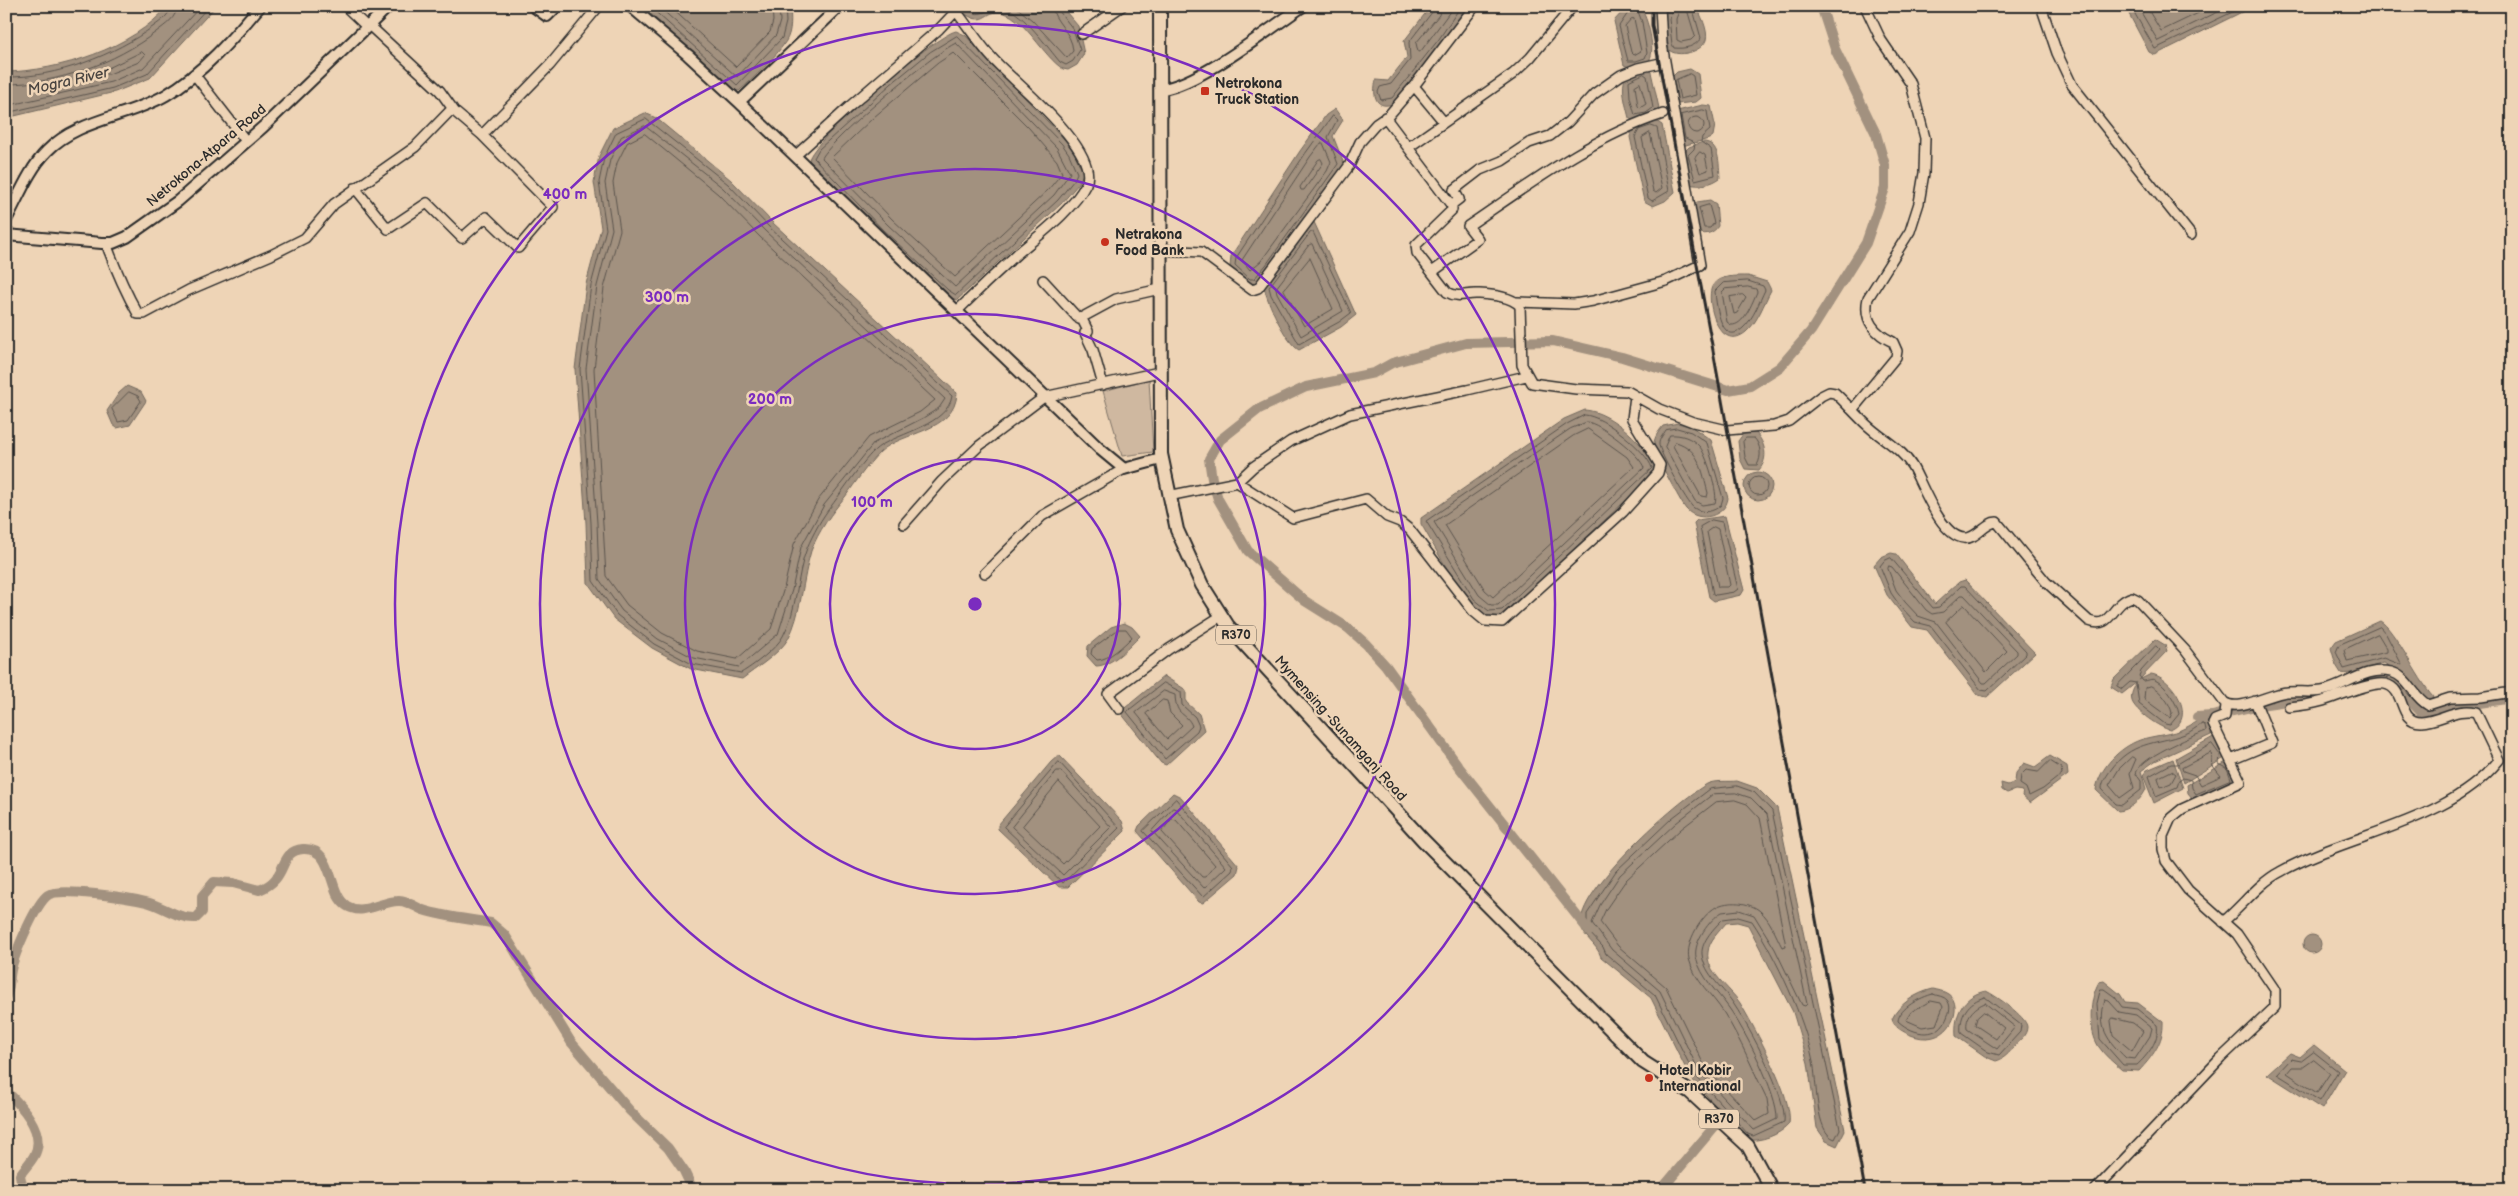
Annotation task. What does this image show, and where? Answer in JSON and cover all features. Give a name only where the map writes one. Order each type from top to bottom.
[{"type":"main road","name":"Mymensing -Sunamganj Road","points":[[1160,6],[1162,89],[1159,372],[1162,458],[1168,496],[1177,530],[1202,585],[1228,626],[1430,847],[1643,1062],[1690,1092],[1748,1146],[1772,1190]]},
{"type":"street","points":[[6,220],[41,158],[48,150],[71,132],[146,106],[168,94],[220,51],[260,6]]},
{"type":"street","points":[[345,6],[440,92],[455,112],[482,135],[553,208],[518,248],[486,217],[462,238],[427,202],[388,229],[355,188]]},
{"type":"street","name":"Netrokona-Atpara Road","points":[[6,235],[106,243],[127,237],[178,201],[246,141],[389,6]]},
{"type":"street","points":[[533,6],[547,16],[557,6]]},
{"type":"street","points":[[482,135],[550,65],[600,6]]},
{"type":"street","points":[[630,6],[688,55],[796,156],[956,312],[1021,372],[1044,397],[1124,469]]},
{"type":"street","points":[[738,102],[840,6]]},
{"type":"street","points":[[1082,34],[1122,6]]},
{"type":"street","points":[[1162,89],[1192,79],[1303,6]]},
{"type":"street","points":[[1160,250],[1201,252],[1240,283],[1252,290],[1258,288],[1349,166],[1360,142],[1414,86],[1475,6]]},
{"type":"street","points":[[1408,147],[1513,74],[1530,58],[1573,6]]},
{"type":"street","points":[[1385,117],[1451,205],[1450,213],[1416,245],[1417,253],[1447,292],[1454,296],[1477,293],[1510,298],[1518,304],[1574,304],[1593,301],[1666,281],[1700,265],[1665,62],[1660,6]]},
{"type":"street","points":[[1853,409],[1896,358],[1897,351],[1893,342],[1884,338],[1868,320],[1865,311],[1868,298],[1910,231],[1919,203],[1924,173],[1925,138],[1911,84],[1881,40],[1864,6]]},
{"type":"street","points":[[2042,6],[2056,53],[2072,85],[2191,235]]},
{"type":"street","points":[[796,156],[850,106],[939,29],[954,8],[994,60],[1048,112],[1073,141],[1084,160],[1088,174],[1086,183],[1081,191],[1064,211],[956,312]]},
{"type":"street","points":[[1451,205],[1459,199],[1454,190],[1480,170],[1502,162],[1529,144],[1550,136],[1568,122],[1608,83],[1638,68],[1665,62]]},
{"type":"street","points":[[194,74],[246,141]]},
{"type":"street","points":[[1414,86],[1443,121]]},
{"type":"street","points":[[106,243],[118,276],[132,303],[138,314],[144,314],[189,290],[271,255],[305,238],[322,216],[355,188],[415,147],[450,111],[455,112]]},
{"type":"street","points":[[1432,272],[1478,239],[1468,226],[1571,157],[1628,125],[1663,114]]},
{"type":"street","points":[[1043,280],[1082,320],[1088,331],[1085,334],[1093,350],[1104,385]]},
{"type":"street","points":[[1079,319],[1116,299],[1160,289]]},
{"type":"street","points":[[1518,304],[1522,365],[1526,376],[1532,383],[1576,389],[1627,391],[1659,409],[1693,422],[1727,430],[1774,426],[1789,421],[1829,392],[1835,393],[1866,424],[1904,455],[1912,466],[1927,500],[1953,532],[1964,538],[1969,538],[1992,522],[1997,522],[2046,582],[2089,621],[2098,624],[2103,622],[2126,599],[2132,597],[2138,600],[2185,650],[2226,704],[2236,706],[2285,692],[2322,691],[2372,672],[2383,671],[2393,672],[2402,678],[2428,705],[2450,698],[2481,697],[2512,692]]},
{"type":"street","points":[[904,524],[942,481],[979,446],[1044,397],[1159,372]]},
{"type":"street","points":[[1168,496],[1237,482],[1253,467],[1291,442],[1350,414],[1526,376]]},
{"type":"street","points":[[1237,482],[1293,518],[1366,499],[1387,518],[1400,522],[1410,530],[1473,611],[1485,621],[1502,622],[1618,516],[1658,473],[1660,465],[1632,419],[1635,396]]},
{"type":"street","points":[[985,574],[1042,516],[1124,469],[1162,458]]},
{"type":"street","points":[[1119,709],[1108,694],[1169,649],[1221,616]]},
{"type":"street","points":[[2223,922],[2279,872],[2422,814],[2466,790],[2500,760],[2476,712],[2464,710],[2438,719],[2420,722],[2411,720],[2407,718],[2399,694],[2391,686],[2383,683],[2342,693],[2322,701],[2288,707]]},
{"type":"street","points":[[2231,760],[2272,743],[2255,701]]},
{"type":"street","points":[[2096,1190],[2221,1058],[2274,1007],[2275,990],[2237,934],[2188,890],[2175,875],[2166,861],[2162,842],[2171,818],[2182,809],[2241,782],[2213,724],[2215,720],[2225,716],[2226,704]]},
{"type":"shaded area","points":[[1149,379],[1153,452],[1122,456],[1103,391]]},
{"type":"water","name":"Mogra River","points":[[168,6],[216,6],[150,78],[115,92],[6,118],[6,72],[49,67],[94,54],[135,34],[153,21]]},
{"type":"water","points":[[642,6],[790,6],[790,29],[786,41],[776,54],[739,91],[734,90]]},
{"type":"water","points":[[955,6],[1061,6],[1078,26],[1084,54],[1077,65],[1068,70],[1063,69],[1019,22],[1011,16],[997,12],[979,19],[973,18]]},
{"type":"water","points":[[1431,6],[1466,8],[1443,42],[1395,103],[1383,105],[1375,96],[1376,80],[1388,81],[1407,57],[1404,41]]},
{"type":"water","points":[[1676,6],[1696,6],[1702,17],[1707,36],[1704,44],[1695,51],[1678,54],[1669,50],[1664,18],[1665,12]]},
{"type":"water","points":[[2134,6],[2254,6],[2155,55],[2149,52],[2129,14]]},
{"type":"water","points":[[1640,7],[1646,19],[1652,51],[1648,62],[1629,67],[1624,65],[1614,21],[1624,10]]},
{"type":"water","points":[[956,31],[965,35],[1066,141],[1074,152],[1083,173],[1079,183],[1062,203],[957,300],[947,296],[809,160],[815,149],[830,132],[875,90],[924,50]]},
{"type":"water","points":[[1647,69],[1651,72],[1659,108],[1655,113],[1632,120],[1629,118],[1625,102],[1624,81],[1626,76]]},
{"type":"water","points":[[1690,69],[1698,74],[1701,98],[1696,102],[1677,104],[1670,79],[1677,72]]},
{"type":"water","points":[[1703,105],[1711,106],[1715,125],[1713,136],[1709,139],[1682,146],[1677,111]]},
{"type":"water","points":[[1335,109],[1343,120],[1333,136],[1344,164],[1337,177],[1258,282],[1249,285],[1230,267],[1231,256],[1300,151],[1326,115]]},
{"type":"water","points":[[645,113],[656,118],[731,180],[773,223],[957,393],[954,406],[938,424],[890,445],[880,452],[830,516],[811,551],[799,608],[788,639],[773,655],[742,679],[691,669],[652,648],[614,619],[588,583],[586,523],[575,369],[586,284],[601,228],[594,182],[599,156],[613,128]]},
{"type":"water","points":[[1656,121],[1662,125],[1675,192],[1665,201],[1653,206],[1644,201],[1630,137],[1632,129]]},
{"type":"water","points":[[1703,142],[1709,143],[1716,150],[1719,160],[1720,178],[1705,184],[1689,184],[1683,153],[1689,147]]},
{"type":"water","points":[[1710,200],[1716,204],[1718,226],[1710,233],[1699,233],[1693,205],[1697,202]]},
{"type":"water","points":[[1314,222],[1356,315],[1341,327],[1299,350],[1288,339],[1277,321],[1264,286]]},
{"type":"water","points":[[1748,276],[1767,282],[1771,290],[1750,328],[1736,337],[1728,336],[1721,330],[1712,311],[1710,301],[1713,285],[1719,279]]},
{"type":"water","points":[[127,386],[141,392],[146,401],[130,425],[117,428],[113,425],[107,411],[119,393]]},
{"type":"water","points":[[1585,410],[1606,417],[1627,432],[1646,451],[1658,470],[1504,615],[1490,617],[1485,615],[1468,599],[1459,587],[1421,524],[1421,518],[1564,419]]},
{"type":"water","points":[[1678,423],[1692,427],[1711,440],[1728,498],[1722,509],[1711,516],[1698,516],[1691,514],[1686,509],[1655,451],[1654,441],[1661,428]]},
{"type":"water","points":[[1744,433],[1756,433],[1762,441],[1765,456],[1759,470],[1745,469],[1740,459],[1738,441]]},
{"type":"water","points":[[1758,472],[1768,476],[1772,486],[1768,496],[1758,500],[1748,496],[1744,486],[1748,476]]},
{"type":"water","points":[[1725,516],[1744,590],[1741,595],[1714,601],[1709,597],[1694,523],[1697,520]]},
{"type":"water","points":[[1891,553],[1896,554],[1935,604],[1959,582],[1965,580],[2035,653],[1987,697],[1978,695],[1927,630],[1912,627],[1887,595],[1874,565],[1881,557]]},
{"type":"water","points":[[2380,621],[2392,633],[2420,679],[2433,696],[2431,701],[2426,700],[2406,677],[2384,663],[2356,672],[2341,673],[2336,665],[2331,648],[2336,641]]},
{"type":"water","points":[[1124,623],[1132,627],[1140,636],[1114,659],[1108,663],[1096,666],[1087,656],[1088,646],[1111,627]]},
{"type":"water","points":[[2155,639],[2165,645],[2167,651],[2139,680],[2151,674],[2167,682],[2174,690],[2182,708],[2182,717],[2178,725],[2170,730],[2148,718],[2134,705],[2132,696],[2137,682],[2122,694],[2111,687],[2114,679]]},
{"type":"water","points":[[1164,676],[1186,690],[1186,702],[1199,714],[1204,730],[1166,765],[1161,763],[1120,712]]},
{"type":"water","points":[[2205,717],[2212,728],[2211,735],[2155,761],[2141,771],[2146,789],[2131,807],[2118,811],[2096,790],[2101,774],[2106,766],[2118,753],[2132,743],[2169,734],[2188,727]]},
{"type":"water","points":[[2215,736],[2226,757],[2184,783],[2176,758]]},
{"type":"water","points":[[1059,755],[1122,821],[1125,831],[1068,887],[1059,887],[998,829],[998,825]]},
{"type":"water","points":[[2050,756],[2067,766],[2068,775],[2030,803],[2022,796],[2023,791],[2015,790],[2007,793],[2002,790],[2001,783],[2008,785],[2015,782],[2016,773],[2024,763],[2035,767]]},
{"type":"water","points":[[2173,759],[2183,788],[2154,803],[2143,775],[2147,770]]},
{"type":"water","points":[[2228,761],[2238,779],[2193,799],[2188,793],[2187,785]]},
{"type":"water","points":[[1737,781],[1757,788],[1777,808],[1845,1130],[1837,1146],[1826,1141],[1817,1128],[1808,1063],[1793,1012],[1748,925],[1737,922],[1726,923],[1712,940],[1708,959],[1714,973],[1740,1003],[1763,1045],[1779,1081],[1789,1112],[1789,1124],[1785,1128],[1769,1137],[1757,1140],[1746,1140],[1690,1077],[1651,998],[1601,957],[1581,927],[1585,906],[1597,888],[1613,867],[1654,826],[1674,808],[1707,784]]},
{"type":"water","points":[[1173,793],[1181,797],[1239,866],[1237,874],[1203,903],[1199,902],[1137,831],[1139,826]]},
{"type":"water","points":[[2312,935],[2318,938],[2321,944],[2318,950],[2312,953],[2306,950],[2303,944],[2306,938]]},
{"type":"water","points":[[2104,981],[2120,994],[2125,1002],[2138,1003],[2163,1022],[2162,1036],[2159,1043],[2153,1055],[2139,1071],[2122,1070],[2104,1053],[2095,1040],[2091,1015],[2093,997],[2099,982]]},
{"type":"water","points":[[1933,989],[1943,991],[1953,1000],[1955,1007],[1954,1016],[1950,1025],[1934,1037],[1922,1038],[1900,1030],[1892,1019],[1899,1009],[1914,996]]},
{"type":"water","points":[[1986,991],[2016,1012],[2026,1023],[2027,1027],[2024,1035],[2010,1051],[1996,1061],[1986,1057],[1956,1036],[1959,1014],[1966,1001],[1978,993]]},
{"type":"water","points":[[2314,1045],[2345,1070],[2322,1109],[2267,1074],[2290,1053],[2300,1057]]},
{"type":"waterway","points":[[1589,931],[1459,767],[1386,666],[1348,628],[1305,601],[1248,551],[1218,499],[1209,459],[1220,440],[1259,409],[1306,387],[1374,373],[1392,363],[1466,343],[1553,341],[1622,357],[1728,390],[1750,386],[1780,367],[1811,331],[1866,243],[1885,188],[1885,165],[1876,134],[1835,49],[1821,6]]},
{"type":"waterway","points":[[2197,717],[2212,716],[2260,705],[2313,697],[2380,679],[2393,683],[2421,712],[2512,698]]},
{"type":"waterway","points":[[6,996],[10,973],[21,942],[32,918],[48,895],[66,892],[125,898],[146,902],[189,918],[196,918],[202,912],[202,896],[214,882],[233,883],[259,890],[269,885],[275,879],[286,860],[295,851],[303,849],[313,850],[321,855],[326,863],[336,892],[341,900],[353,909],[366,909],[401,901],[431,912],[491,923],[505,935],[571,1042],[630,1111],[668,1148],[684,1171],[693,1190]]},
{"type":"waterway","points":[[6,1091],[25,1112],[35,1129],[37,1138],[34,1156],[20,1175],[23,1190]]},
{"type":"waterway","points":[[1661,1190],[1725,1114]]},
{"type":"railway","points":[[1652,6],[1652,25],[1865,1190]]},
{"type":"place","name":"Netrokona Truck Station","points":[[1205,91]]},
{"type":"place","name":"Netrakona Food Bank","points":[[1105,242]]},
{"type":"place","name":"Hotel Kobir International","points":[[1649,1078]]}]
